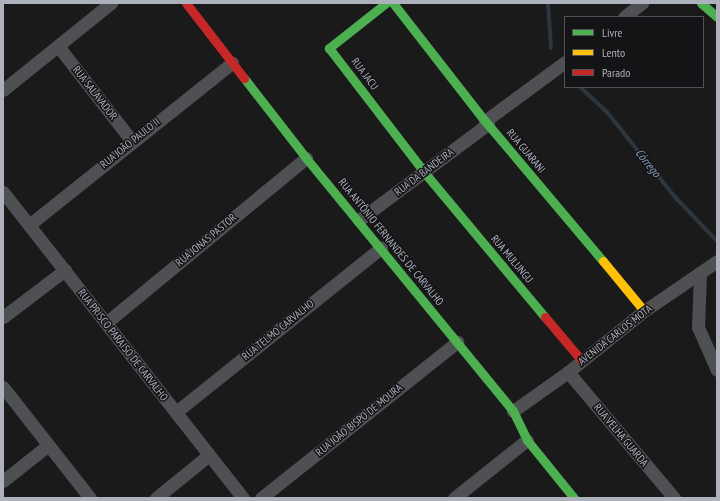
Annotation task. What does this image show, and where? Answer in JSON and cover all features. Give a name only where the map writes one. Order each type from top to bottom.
[{"type":"street","points":[[3,90],[111,3]]},
{"type":"street","name":"RUA ANTÔNIO FERNANDES DE CARVALHO","points":[[186,3],[306,158],[359,220],[513,411],[527,440],[574,498]]},
{"type":"street","name":"RUA JACU","points":[[386,3],[329,48],[424,172]]},
{"type":"street","name":"RUA GUARANI","points":[[393,3],[487,122],[644,311]]},
{"type":"street","points":[[625,16],[642,3]]},
{"type":"street","points":[[701,3],[717,17]]},
{"type":"street","name":"RUA SALAVADOR","points":[[58,46],[132,141]]},
{"type":"street","name":"RUA JOÃO PAULO II","points":[[29,225],[132,141],[232,63]]},
{"type":"street","name":"RUA DA BANDEIRA","points":[[359,220],[424,172],[564,63]]},
{"type":"street","name":"RUA JONAS PASTOR","points":[[107,322],[306,158]]},
{"type":"street","name":"RUA MULUNGU","points":[[424,172],[582,361]]},
{"type":"street","name":"RUA PRISCO PARAISO DE CARVALHO","points":[[3,192],[107,322],[243,498]]},
{"type":"street","name":"RUA TELMO CARVALHO","points":[[176,412],[381,248]]},
{"type":"street","name":"AVENIDA CARLOS MOTA","points":[[513,411],[568,372],[644,311],[717,261]]},
{"type":"street","points":[[3,317],[65,270]]},
{"type":"street","points":[[700,273],[698,327],[717,370]]},
{"type":"street","name":"RUA JOÃO BISPO DE MOURA","points":[[261,498],[457,342]]},
{"type":"street","name":"RUA VELHA GUARDA","points":[[568,372],[674,498]]},
{"type":"street","points":[[3,387],[47,446],[90,498]]},
{"type":"street","points":[[454,498],[527,440]]},
{"type":"street","points":[[3,481],[47,446]]},
{"type":"street","points":[[156,498],[209,455]]},
{"type":"waterway","name":"Córrego","points":[[548,3],[551,48]]},
{"type":"waterway","name":"Córrego","points":[[581,88],[607,112],[674,196],[716,240]]},
{"type":"traffic: fast","points":[[386,3],[329,48],[424,172],[545,317]]},
{"type":"traffic: fast","points":[[393,3],[485,121],[603,261]]},
{"type":"traffic: fast","points":[[701,3],[717,17]]},
{"type":"traffic: fast","points":[[244,78],[306,158],[513,411],[527,440],[574,498]]},
{"type":"traffic: slow","points":[[603,261],[644,311]]},
{"type":"traffic: jam","points":[[186,3],[244,78]]},
{"type":"traffic: jam","points":[[545,317],[582,361]]}]
